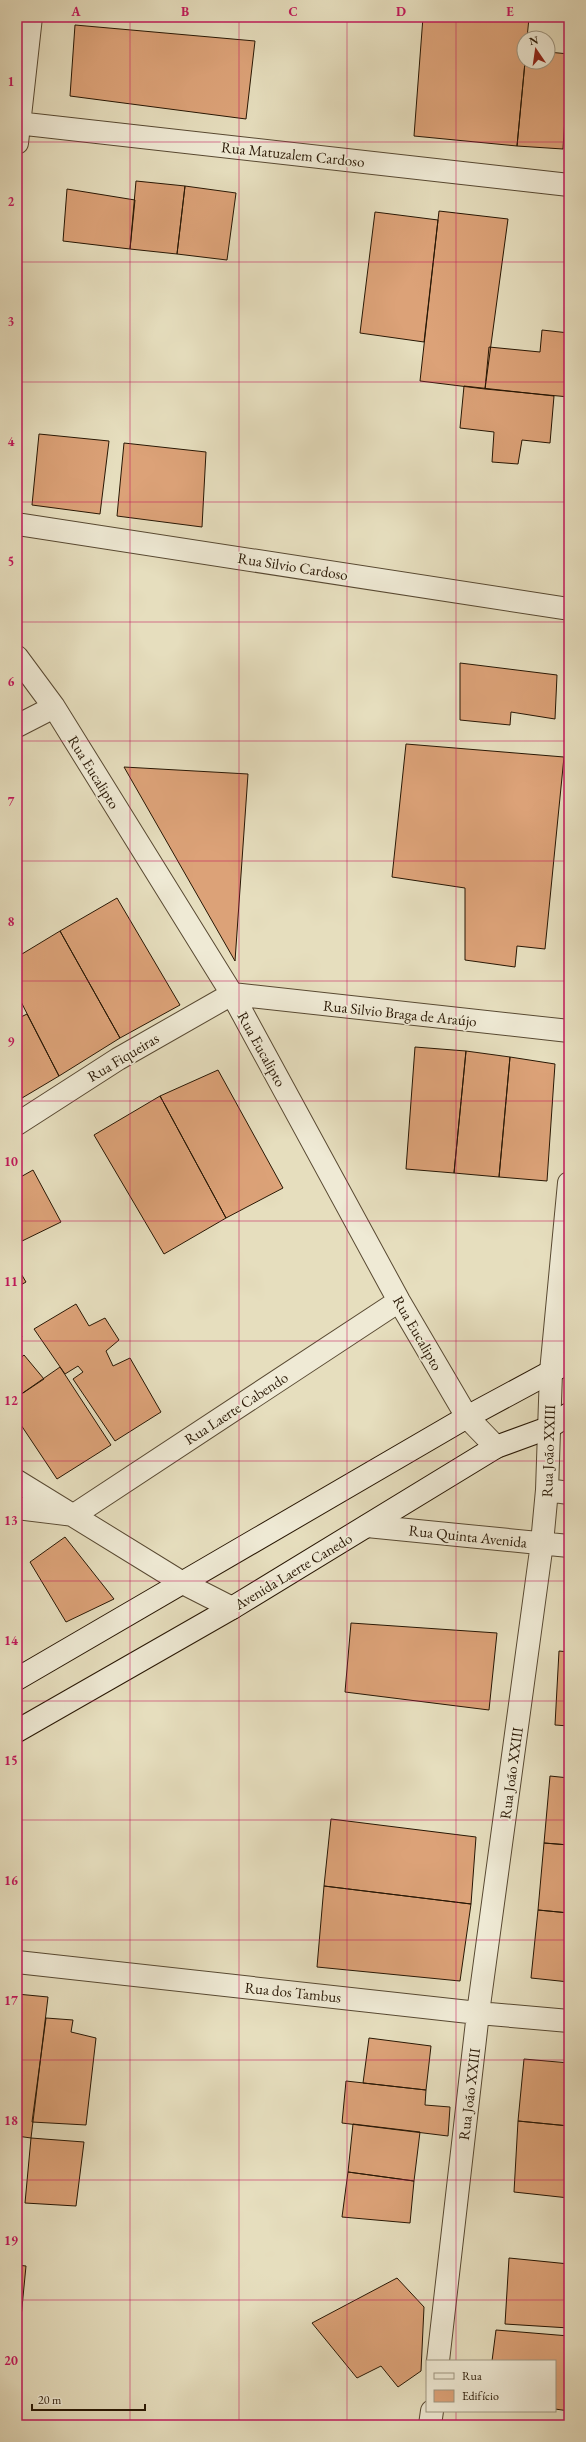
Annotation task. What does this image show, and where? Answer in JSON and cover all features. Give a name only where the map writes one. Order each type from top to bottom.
[{"type":"street","points":[[18,130],[31,17]]},
{"type":"street","name":"Rua Matuzalem Cardoso","points":[[18,130],[569,185]]},
{"type":"street","name":"Rua Silvio Cardoso","points":[[17,524],[569,609]]},
{"type":"street","name":"Rua Eucalipto","points":[[17,657],[54,707],[232,994],[399,1301],[467,1417],[496,1447]]},
{"type":"street","points":[[17,726],[54,707]]},
{"type":"street","name":"Rua Silvio Braga de Araújo","points":[[232,994],[569,1032]]},
{"type":"street","name":"Rua Fiqueiras","points":[[17,1124],[118,1059],[232,994]]},
{"type":"street","name":"Rua João XXIII","points":[[438,2360],[478,2013],[542,1543],[547,1490],[548,1428],[560,1367],[569,1183]]},
{"type":"street","name":"Rua Laerte Cabendo","points":[[74,1515],[399,1301]]},
{"type":"street","points":[[17,1679],[181,1582],[467,1417],[560,1367]]},
{"type":"street","name":"Avenida Laerte Canedo","points":[[17,1731],[232,1608],[496,1447],[548,1428],[569,1414]]},
{"type":"street","points":[[17,1481],[181,1582],[232,1608]]},
{"type":"street","points":[[547,1490],[569,1492]]},
{"type":"street","points":[[17,1508],[74,1515]]},
{"type":"street","name":"Rua Quinta Avenida","points":[[368,1526],[569,1546]]},
{"type":"street","name":"Rua dos Tambus","points":[[17,1962],[478,2013],[569,2021]]},
{"type":"street","points":[[430,2425],[432,2412]]},
{"type":"building","points":[[423,17],[529,18],[528,30],[516,30],[516,70],[524,70],[517,146],[414,136]]},
{"type":"building","points":[[75,25],[255,41],[246,119],[70,96]]},
{"type":"building","points":[[556,53],[569,54],[563,149],[517,146],[524,70],[556,70]]},
{"type":"building","points":[[136,181],[185,186],[177,254],[130,249]]},
{"type":"building","points":[[185,186],[236,193],[227,260],[177,254]]},
{"type":"building","points":[[67,189],[135,200],[130,249],[63,241]]},
{"type":"building","points":[[439,211],[508,219],[485,389],[420,381]]},
{"type":"building","points":[[375,212],[438,220],[424,342],[360,333]]},
{"type":"building","points":[[542,330],[569,333],[569,397],[485,389],[489,347],[540,352]]},
{"type":"building","points":[[464,386],[554,396],[550,443],[522,440],[518,464],[492,462],[494,432],[460,428]]},
{"type":"building","points":[[39,434],[109,441],[100,514],[32,505]]},
{"type":"building","points":[[124,443],[206,452],[202,527],[117,516]]},
{"type":"building","points":[[460,663],[557,675],[555,719],[511,712],[510,725],[460,720]]},
{"type":"building","points":[[406,744],[564,757],[545,949],[517,946],[515,967],[465,960],[465,888],[392,877]]},
{"type":"building","points":[[124,767],[248,774],[235,961]]},
{"type":"building","points":[[117,898],[180,1005],[120,1038],[60,931]]},
{"type":"building","points":[[60,931],[120,1038],[59,1076],[17,994],[17,957]]},
{"type":"building","points":[[27,1014],[59,1076],[17,1101],[17,1019]]},
{"type":"building","points":[[415,1047],[466,1051],[454,1173],[406,1169]]},
{"type":"building","points":[[466,1051],[510,1057],[499,1177],[454,1173]]},
{"type":"building","points":[[510,1057],[555,1064],[547,1181],[499,1177]]},
{"type":"building","points":[[218,1070],[283,1188],[226,1218],[160,1096]]},
{"type":"building","points":[[160,1096],[226,1218],[164,1254],[94,1135]]},
{"type":"building","points":[[33,1170],[61,1222],[20,1242],[17,1236],[17,1179]]},
{"type":"building","points":[[17,1267],[26,1282],[17,1287]]},
{"type":"building","points":[[76,1304],[89,1326],[105,1318],[119,1340],[106,1351],[113,1366],[130,1358],[161,1412],[115,1441],[73,1379],[83,1372],[78,1366],[65,1374],[34,1329]]},
{"type":"building","points":[[17,1328],[22,1337],[17,1341]]},
{"type":"building","points":[[24,1355],[44,1379],[17,1397],[17,1361]]},
{"type":"building","points":[[60,1367],[111,1445],[57,1479],[17,1419],[17,1397]]},
{"type":"building","points":[[65,1537],[114,1599],[66,1622],[30,1562]]},
{"type":"building","points":[[351,1623],[497,1633],[489,1710],[345,1692]]},
{"type":"building","points":[[559,1651],[569,1652],[569,1726],[555,1725]]},
{"type":"building","points":[[550,1776],[569,1778],[569,1845],[544,1843]]},
{"type":"building","points":[[331,1819],[476,1837],[471,1904],[324,1886]]},
{"type":"building","points":[[544,1843],[569,1845],[569,1913],[538,1910]]},
{"type":"building","points":[[324,1886],[471,1904],[460,1981],[317,1967]]},
{"type":"building","points":[[538,1910],[569,1913],[569,1982],[531,1978]]},
{"type":"building","points":[[17,1994],[48,1997],[31,2138],[17,2136]]},
{"type":"building","points":[[46,2018],[73,2020],[71,2032],[96,2038],[86,2125],[32,2122]]},
{"type":"building","points":[[369,2038],[431,2046],[426,2090],[363,2083]]},
{"type":"building","points":[[524,2059],[569,2063],[569,2126],[518,2121]]},
{"type":"building","points":[[346,2081],[426,2090],[425,2105],[450,2107],[448,2136],[342,2123]]},
{"type":"building","points":[[518,2121],[569,2126],[569,2198],[514,2192]]},
{"type":"building","points":[[353,2124],[420,2132],[414,2181],[348,2172]]},
{"type":"building","points":[[31,2138],[84,2142],[76,2206],[25,2203]]},
{"type":"building","points":[[348,2172],[414,2181],[410,2223],[342,2217]]},
{"type":"building","points":[[509,2258],[569,2264],[569,2328],[505,2324]]},
{"type":"building","points":[[17,2265],[26,2266],[18,2349],[17,2349]]},
{"type":"building","points":[[397,2278],[424,2307],[421,2371],[398,2387],[381,2366],[357,2378],[312,2323]]},
{"type":"building","points":[[496,2330],[569,2336],[569,2411],[556,2409],[556,2360],[492,2360]]}]
